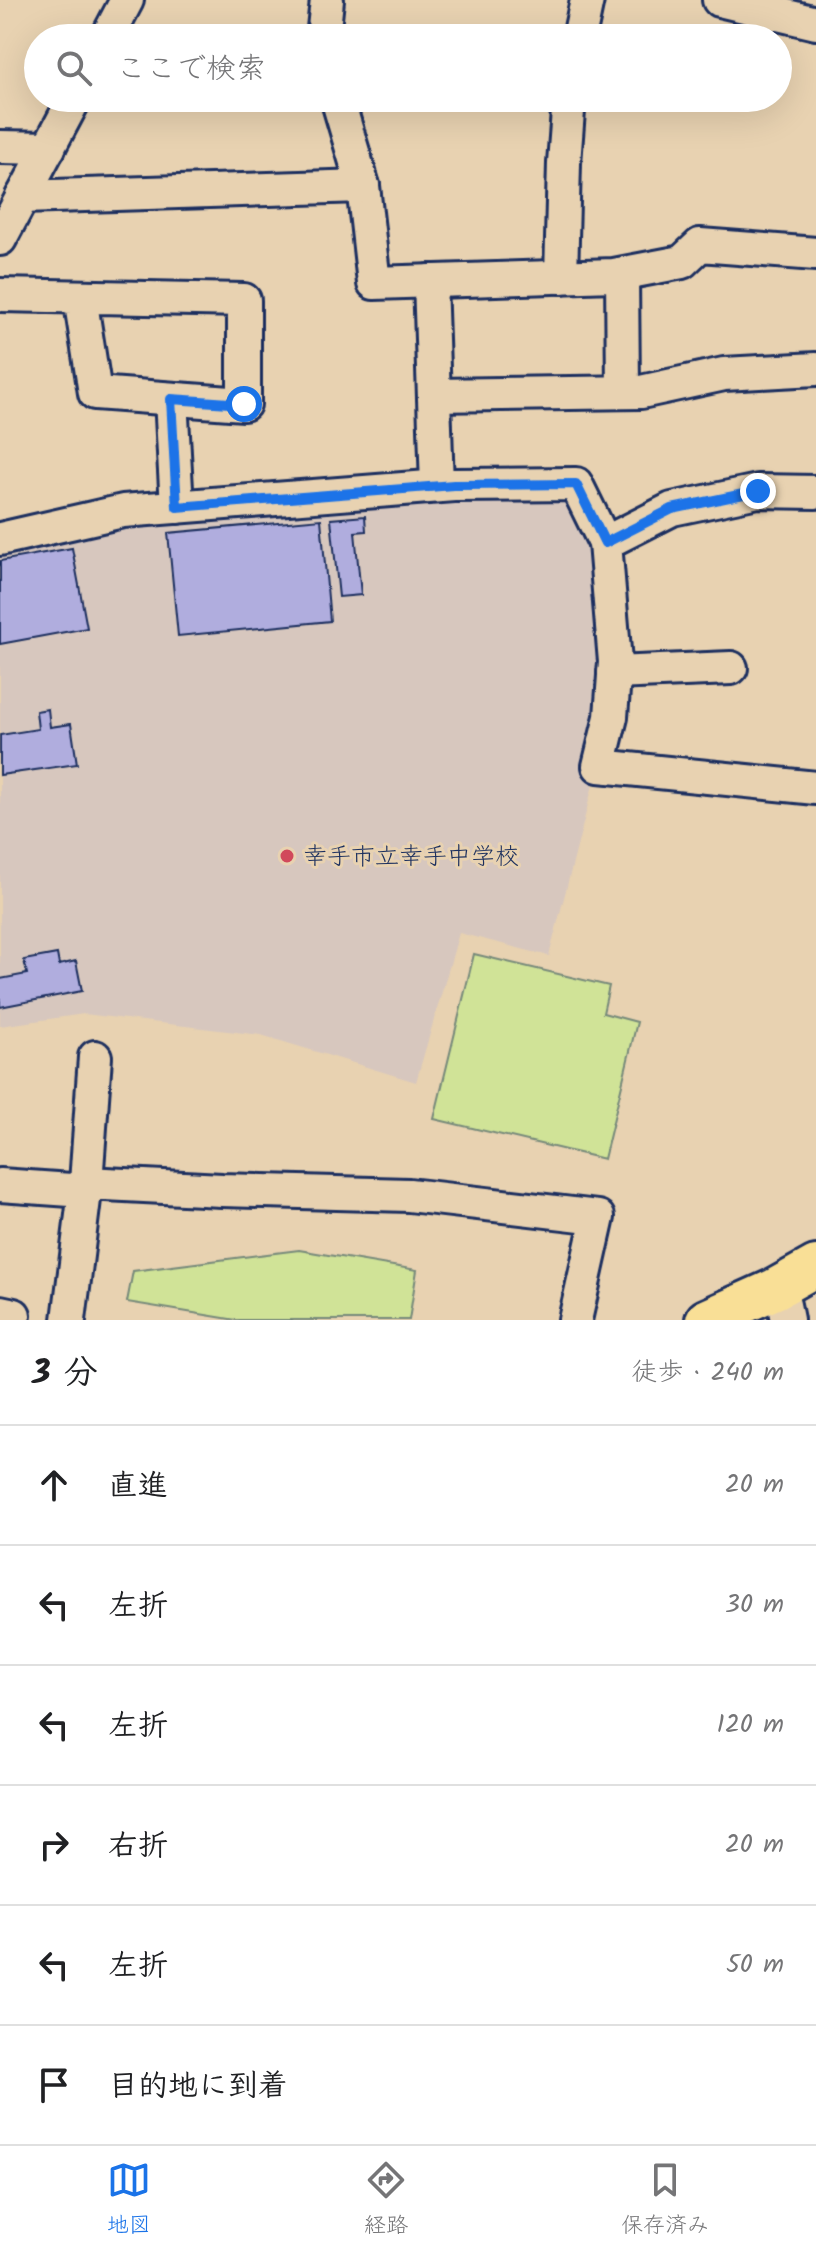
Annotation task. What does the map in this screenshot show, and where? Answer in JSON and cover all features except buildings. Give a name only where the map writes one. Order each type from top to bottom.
[{"type":"main road","points":[[706,1320],[781,1304],[816,1266]]},
{"type":"street","points":[[114,24],[127,0]]},
{"type":"street","points":[[324,24],[327,0]]},
{"type":"street","points":[[582,24],[587,0]]},
{"type":"street","points":[[719,0],[816,23]]},
{"type":"street","points":[[0,239],[68,112]]},
{"type":"street","points":[[341,112],[363,186],[374,283],[622,274],[682,262],[700,245],[816,254]]},
{"type":"street","points":[[561,277],[568,112]]},
{"type":"street","points":[[0,147],[49,148]]},
{"type":"street","points":[[22,197],[363,186]]},
{"type":"street","points":[[622,274],[623,392]]},
{"type":"street","points":[[430,281],[437,486]]},
{"type":"street","points":[[0,295],[244,300],[244,404],[95,393],[80,297]]},
{"type":"street","points":[[434,395],[641,392],[724,374],[816,369]]},
{"type":"street","points":[[171,399],[177,507]]},
{"type":"street","points":[[0,539],[123,511],[437,486],[576,484],[605,543],[614,673],[611,717],[599,766],[816,788]]},
{"type":"street","points":[[605,543],[672,509],[758,491],[816,492]]},
{"type":"street","points":[[614,673],[731,668]]},
{"type":"street","points":[[69,1320],[86,1187],[95,1057]]},
{"type":"street","points":[[0,1185],[409,1195],[598,1217],[575,1320]]},
{"type":"street","points":[[0,1312],[14,1315],[12,1320]]},
{"type":"shaded area","name":"幸手市立幸手中学校","points":[[493,494],[568,498],[592,543],[602,705],[594,781],[549,956],[459,933],[416,1082],[261,1035],[84,1014],[0,1026],[0,551],[99,529]]},
{"type":"green space","points":[[474,954],[609,986],[603,1013],[637,1022],[604,1159],[434,1119]]},
{"type":"green space","points":[[299,1250],[417,1270],[409,1320],[236,1320],[127,1302],[133,1271]]},
{"type":"place","name":"幸手市立幸手中学校","points":[[287,856]]},
{"type":"route","points":[[244,404],[171,399],[177,507],[454,485],[576,484],[605,543],[672,509],[758,491]]}]
